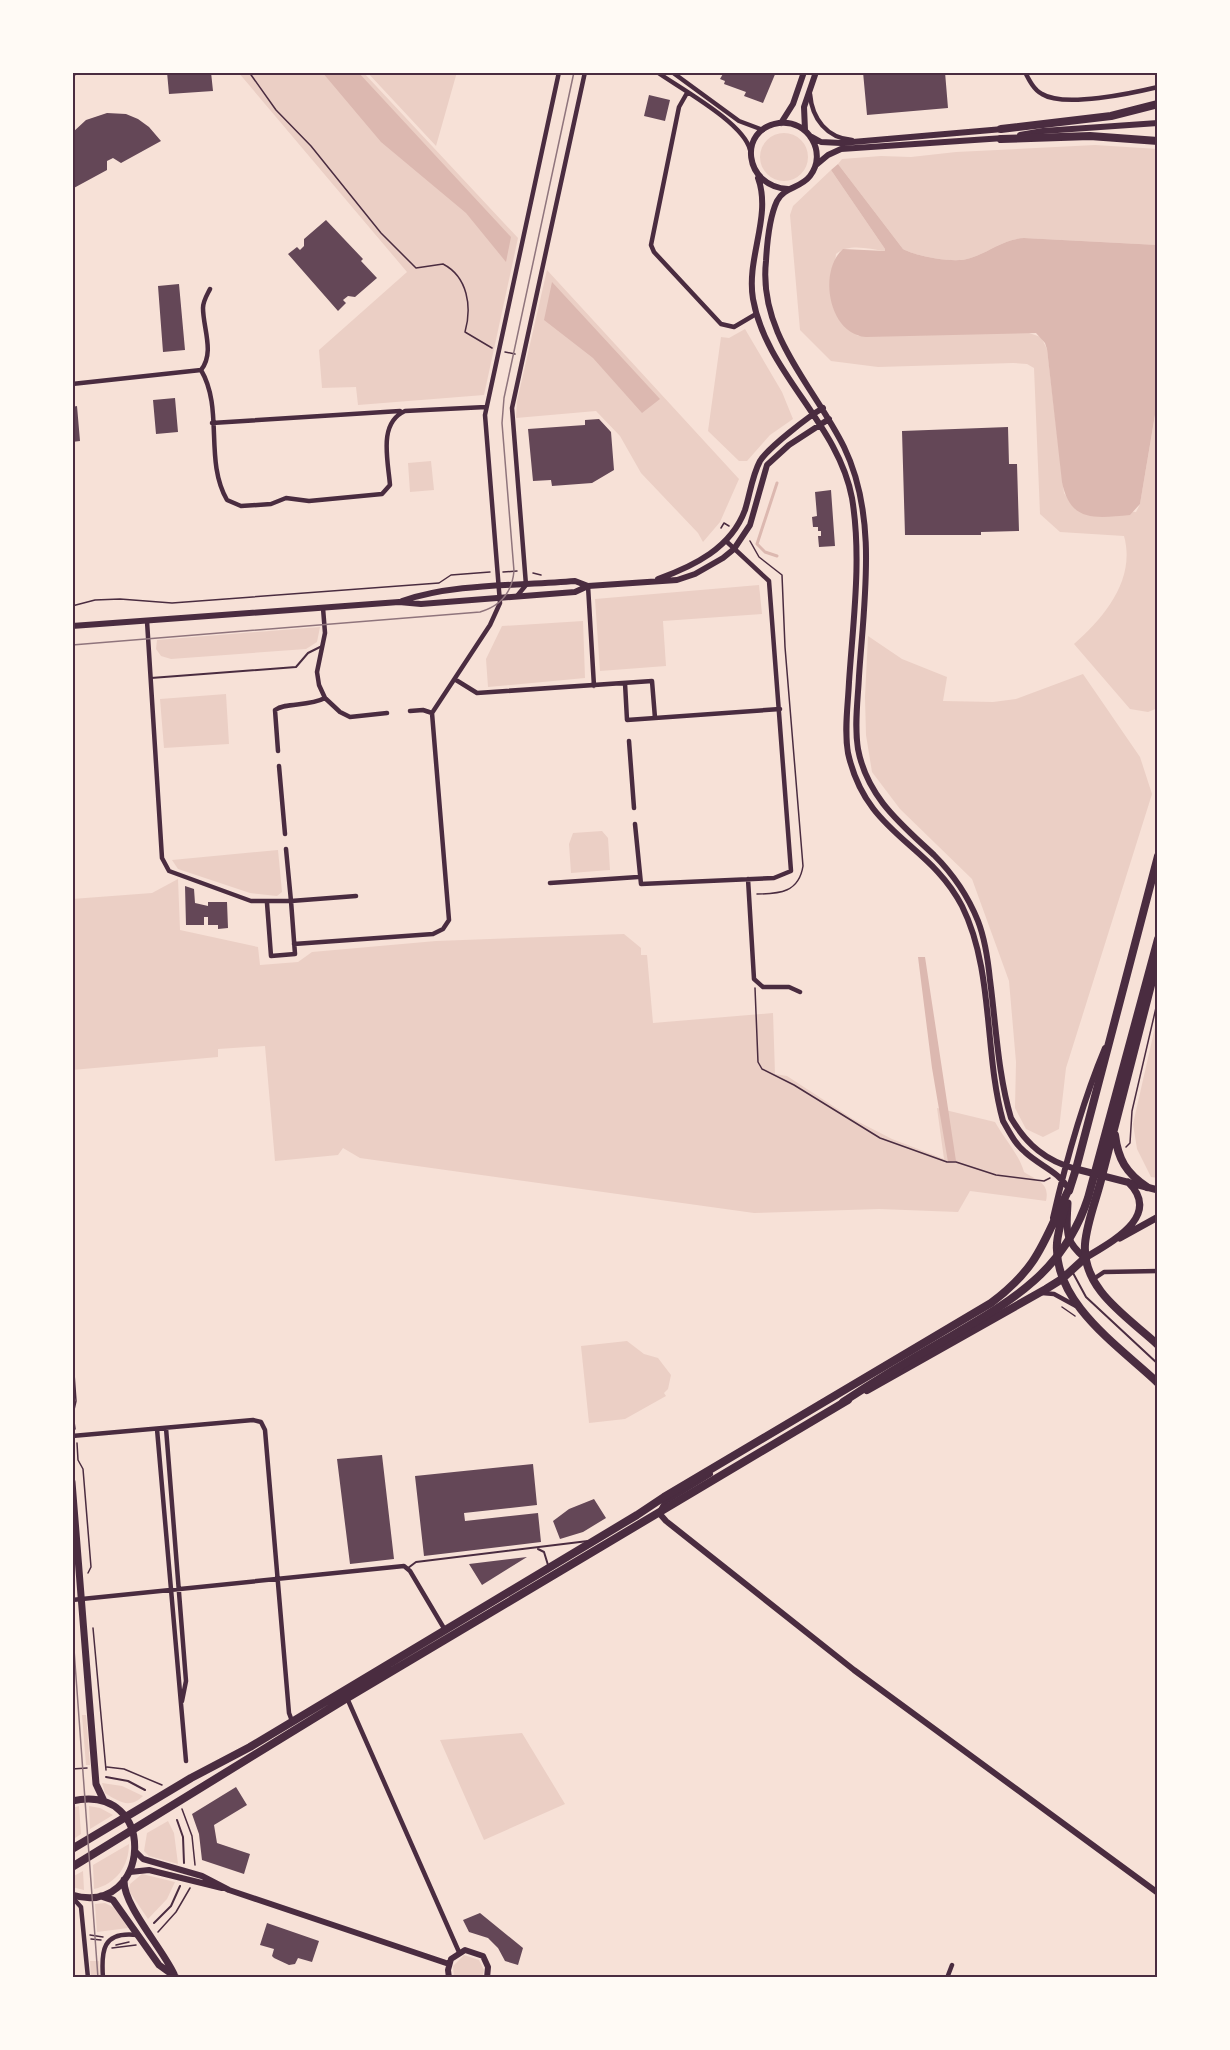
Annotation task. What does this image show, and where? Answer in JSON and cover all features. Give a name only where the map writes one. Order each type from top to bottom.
[{"type":"main road","points":[[1001,129],[1111,116],[1158,104]]},
{"type":"main road","points":[[1001,139],[1090,136],[1158,141]]},
{"type":"main road","points":[[72,1849],[292,1721],[991,1304],[1023,1277],[1039,1254],[1076,1169],[1158,856]]},
{"type":"main road","points":[[72,1867],[347,1698],[659,1513],[1025,1291],[1052,1265],[1079,1222],[1088,1198],[1158,939]]},
{"type":"main road","points":[[1158,958],[1087,1232],[1085,1258],[1092,1280],[1158,1345]]},
{"type":"main road","points":[[1114,1131],[1123,1164],[1133,1177],[1147,1187]]},
{"type":"main road","points":[[1076,1169],[1158,1190]]},
{"type":"main road","points":[[1112,1241],[1136,1220],[1139,1213],[1138,1196],[1128,1182]]},
{"type":"main road","points":[[1069,1189],[1068,1238],[1073,1248],[1085,1258]]},
{"type":"main road","points":[[1069,1189],[1057,1245],[1062,1279],[1077,1306],[1158,1383]]},
{"type":"main road","points":[[843,1402],[1040,1293],[1062,1279],[1085,1258],[1158,1217]]},
{"type":"main road","points":[[72,1482],[96,1784],[104,1801]]},
{"type":"main road","points":[[72,1801],[86,1798],[104,1801],[126,1817],[133,1831],[136,1852],[130,1872],[124,1880],[108,1892],[98,1896]]},
{"type":"main road","points":[[124,1880],[124,1891],[128,1902],[152,1936],[176,1977]]},
{"type":"main road","points":[[72,1896],[98,1896],[113,1900],[159,1965],[176,1977]]},
{"type":"street","points":[[294,944],[433,934],[443,929],[449,920],[432,713],[456,680],[494,618],[500,598],[485,423],[486,407],[559,72]]},
{"type":"street","points":[[517,596],[526,585],[512,424],[514,400],[585,72]]},
{"type":"street","points":[[657,72],[741,132],[747,139],[751,162],[764,198],[751,278],[756,314],[767,341],[841,463],[852,496],[856,574],[846,733],[854,774],[870,808],[944,880],[961,905],[975,940],[1003,1121],[1016,1143],[1027,1154],[1062,1178],[1069,1189]]},
{"type":"street","points":[[672,72],[680,74],[746,126],[763,130]]},
{"type":"street","points":[[781,123],[793,104],[804,72]]},
{"type":"street","points":[[805,130],[803,116],[816,72]]},
{"type":"street","points":[[1025,72],[1041,94],[1054,99],[1086,98],[1158,87]]},
{"type":"street","points":[[810,91],[811,105],[817,120],[826,130],[836,137],[858,140]]},
{"type":"street","points":[[687,93],[678,107],[651,245],[654,252],[721,324],[734,327],[756,314]]},
{"type":"street","points":[[751,153],[757,136],[763,130],[781,123],[790,123],[805,130],[812,137],[825,142],[1001,129],[1043,131],[1158,123]]},
{"type":"street","points":[[1043,131],[1001,139],[841,149],[828,155],[816,166],[805,182],[788,189],[780,196],[775,207],[766,259],[765,294],[778,336],[829,419],[850,460],[861,496],[865,589],[856,732],[862,765],[881,803],[941,863],[969,902],[979,923],[987,958],[1011,1118],[1032,1148],[1065,1166],[1076,1169]]},
{"type":"street","points":[[812,137],[817,156],[816,166]]},
{"type":"street","points":[[758,177],[777,188],[788,189]]},
{"type":"street","points":[[201,370],[207,359],[203,305],[210,289]]},
{"type":"street","points":[[72,384],[201,370]]},
{"type":"street","points":[[201,370],[210,389],[217,480],[227,500],[232,504],[269,504],[286,498],[309,501],[382,494],[390,485],[387,451],[391,420],[405,411]]},
{"type":"street","points":[[212,423],[486,407]]},
{"type":"street","points":[[652,581],[692,566],[726,541],[744,513],[760,461],[768,449],[823,408]]},
{"type":"street","points":[[72,626],[399,602],[421,604],[500,598],[575,592],[588,586],[677,580],[695,574],[734,549],[754,514],[767,465],[789,445],[829,419]]},
{"type":"street","points":[[635,824],[638,877],[641,884],[781,877],[791,871],[769,581],[726,541]]},
{"type":"street","points":[[399,602],[421,595],[499,587],[574,581],[588,586]]},
{"type":"street","points":[[588,586],[594,686]]},
{"type":"street","points":[[323,608],[324,645],[317,672],[319,685],[326,698],[340,712],[350,717],[387,713]]},
{"type":"street","points":[[147,621],[162,858],[165,867],[169,871],[251,901],[267,903],[356,896]]},
{"type":"street","points":[[456,680],[477,693],[652,681],[656,718]]},
{"type":"street","points":[[625,683],[628,722],[780,709]]},
{"type":"street","points":[[278,751],[275,710],[280,706],[313,704],[326,698]]},
{"type":"street","points":[[410,711],[423,710],[432,713]]},
{"type":"street","points":[[629,741],[634,808]]},
{"type":"street","points":[[279,766],[285,834]]},
{"type":"street","points":[[267,903],[271,956],[295,954],[286,849]]},
{"type":"street","points":[[550,883],[638,877]]},
{"type":"street","points":[[748,879],[754,979],[763,987],[789,987],[800,992]]},
{"type":"street","points":[[1051,1226],[1065,1166],[1092,1080],[1110,1033]]},
{"type":"street","points":[[1092,1280],[1104,1272],[1158,1271]]},
{"type":"street","points":[[1040,1293],[1054,1294],[1077,1306]]},
{"type":"street","points":[[74,1436],[253,1420],[261,1422],[265,1430],[289,1713],[292,1721]]},
{"type":"street","points":[[157,1428],[186,1761]]},
{"type":"street","points":[[166,1428],[186,1681],[181,1704]]},
{"type":"street","points":[[659,1513],[666,1501],[727,1464],[747,1448]]},
{"type":"street","points":[[642,1512],[659,1513],[666,1521],[854,1670],[1158,1893]]},
{"type":"street","points":[[72,1600],[395,1566],[408,1568],[445,1630]]},
{"type":"street","points":[[347,1698],[459,1952]]},
{"type":"street","points":[[136,1852],[143,1859],[194,1874],[229,1890],[449,1964]]},
{"type":"street","points":[[130,1872],[149,1870],[229,1890]]},
{"type":"street","points":[[72,1896],[81,1907],[88,1978]]},
{"type":"street","points":[[103,1978],[101,1959],[105,1943],[113,1938],[137,1935]]},
{"type":"street","points":[[449,1978],[449,1964],[459,1952],[471,1950],[483,1956],[488,1967],[487,1976],[497,1978]]},
{"type":"street","points":[[946,1978],[952,1965]]},
{"type":"lane","points":[[151,678],[296,667],[308,652],[324,645]]},
{"type":"lane","points":[[1072,1271],[1086,1297],[1158,1364]]},
{"type":"lane","points":[[408,1568],[416,1562],[538,1549],[597,1539]]},
{"type":"lane","points":[[538,1549],[544,1552],[549,1561],[547,1569]]},
{"type":"lane","points":[[106,1777],[128,1780],[145,1790]]},
{"type":"lane","points":[[177,1820],[183,1838],[184,1863]]},
{"type":"lane","points":[[154,1923],[171,1906],[180,1886]]},
{"type":"path","points":[[249,72],[276,110],[311,146],[381,233],[416,268],[443,264],[456,274],[463,284],[469,308],[465,332],[499,351],[524,356]]},
{"type":"path","points":[[721,528],[724,523]]},
{"type":"path","points":[[72,606],[95,600],[138,599],[172,603],[439,583],[451,575],[525,571],[541,575]]},
{"type":"path","points":[[754,979],[758,1062],[762,1069],[794,1084],[880,1137],[947,1162],[956,1162],[996,1175],[1048,1180]]},
{"type":"path","points":[[72,1347],[74,1436],[78,1460],[83,1469],[91,1567],[88,1579]]},
{"type":"path","points":[[91,1624],[95,1634],[106,1773]]},
{"type":"path","points":[[194,1843],[194,1874]]},
{"type":"path","points":[[152,1936],[176,1912],[192,1882]]},
{"type":"path","points":[[84,1939],[99,1938],[115,1949],[142,1942]]},
{"type":"shaded area","points":[[238,72],[363,72],[518,238],[484,395],[358,405],[356,387],[322,388],[319,350],[407,272]]},
{"type":"shaded area","points":[[322,72],[358,72],[511,237],[506,262],[466,213],[381,142]]},
{"type":"shaded area","points":[[367,72],[457,72],[436,146]]},
{"type":"shaded area","points":[[779,133],[789,133],[801,140],[808,152],[808,162],[801,174],[789,181],[779,181],[764,170],[760,162],[760,152],[771,137]]},
{"type":"shaded area","points":[[1095,145],[1158,149],[1158,245],[1024,238],[1009,241],[961,260],[909,252],[903,249],[838,164],[842,159],[881,156],[911,157],[956,152]]},
{"type":"shaded area","points":[[838,164],[903,249],[909,252],[961,260],[1009,241],[1024,238],[1158,245],[1158,397],[1140,504],[1130,515],[1096,517],[1086,515],[1071,505],[1062,482],[1047,349],[1036,333],[866,337],[853,333],[843,325],[835,314],[829,286],[835,259],[843,249],[885,251],[885,249],[831,170]]},
{"type":"shaded area","points":[[831,170],[885,249],[885,251],[853,248],[836,254],[832,301],[839,319],[858,336],[1026,332],[1041,337],[1047,349],[1064,493],[1074,508],[1136,512],[1140,504],[1158,397],[1158,708],[1148,712],[1130,709],[1074,644],[1097,622],[1115,596],[1122,582],[1127,552],[1124,536],[1060,532],[1040,514],[1034,368],[1027,364],[1013,363],[878,367],[831,361],[800,330],[790,215],[793,206]]},
{"type":"shaded area","points":[[547,270],[739,479],[720,522],[703,542],[698,533],[641,473],[620,436],[596,411],[516,418],[517,401]]},
{"type":"shaded area","points":[[552,282],[660,399],[642,413],[593,358],[544,320]]},
{"type":"shaded area","points":[[745,329],[782,392],[793,419],[770,435],[747,461],[739,461],[708,431],[721,337],[729,338]]},
{"type":"shaded area","points":[[431,461],[434,490],[410,492],[408,463]]},
{"type":"shaded area","points":[[759,585],[762,614],[663,621],[666,666],[600,671],[595,599]]},
{"type":"shaded area","points":[[583,621],[585,678],[488,687],[486,659],[502,626]]},
{"type":"shaded area","points":[[320,627],[317,642],[306,649],[171,659],[161,656],[156,649],[157,640]]},
{"type":"shaded area","points":[[868,636],[902,659],[947,677],[943,701],[993,702],[1016,699],[1083,674],[1140,757],[1152,794],[1066,1068],[1059,1129],[1043,1137],[1026,1129],[1015,1108],[1016,1062],[1009,981],[972,879],[900,809],[872,772],[866,735]]},
{"type":"shaded area","points":[[226,694],[229,744],[164,748],[160,699]]},
{"type":"shaded area","points":[[602,831],[608,838],[610,870],[571,873],[569,844],[573,833]]},
{"type":"shaded area","points":[[278,850],[282,892],[277,896],[250,893],[178,869],[172,860]]},
{"type":"shaded area","points":[[178,879],[180,930],[258,947],[260,965],[298,962],[312,952],[436,941],[624,934],[641,948],[641,955],[647,955],[653,1023],[773,1013],[775,1074],[787,1076],[853,1119],[892,1139],[944,1159],[937,1108],[995,1122],[1024,1172],[1044,1186],[1046,1201],[970,1191],[958,1212],[879,1209],[754,1213],[360,1158],[343,1148],[338,1155],[275,1161],[265,1046],[218,1049],[218,1057],[72,1070],[72,899],[152,893]]},
{"type":"shaded area","points":[[918,957],[925,957],[956,1161],[948,1162],[932,1068]]},
{"type":"shaded area","points":[[1158,1014],[1158,1178],[1151,1177],[1137,1149],[1133,1124]]},
{"type":"shaded area","points":[[627,1341],[644,1354],[658,1358],[671,1375],[668,1389],[664,1393],[666,1396],[625,1419],[589,1423],[581,1346]]},
{"type":"shaded area","points":[[82,1715],[86,1715],[90,1765],[86,1765]]},
{"type":"shaded area","points":[[522,1733],[565,1804],[484,1840],[440,1740]]},
{"type":"shaded area","points":[[102,1783],[122,1786],[143,1796],[134,1802],[124,1803],[105,1793]]},
{"type":"shaded area","points":[[79,1806],[81,1834],[72,1840],[72,1808]]},
{"type":"shaded area","points":[[89,1806],[100,1808],[113,1815],[90,1829]]},
{"type":"shaded area","points":[[168,1821],[174,1833],[178,1864],[149,1856],[144,1851],[147,1833]]},
{"type":"shaded area","points":[[129,1844],[127,1860],[120,1873],[109,1883],[94,1889],[93,1865]]},
{"type":"shaded area","points":[[83,1871],[84,1890],[72,1887],[72,1877]]},
{"type":"shaded area","points":[[142,1874],[175,1882],[167,1899],[148,1919],[129,1891],[130,1884]]},
{"type":"shaded area","points":[[105,1903],[115,1908],[128,1928],[97,1932],[95,1904]]},
{"type":"shaded area","points":[[464,1955],[479,1960],[484,1970],[482,1978],[454,1978],[453,1966]]},
{"type":"shaded area","points":[[90,1961],[99,1961],[100,1978],[91,1978]]},
{"type":"building","points":[[167,72],[211,72],[213,91],[169,94]]},
{"type":"building","points":[[724,72],[776,72],[763,103],[744,96],[746,92],[724,84],[725,81],[720,79]]},
{"type":"building","points":[[863,72],[945,72],[948,108],[867,115]]},
{"type":"building","points":[[649,95],[670,100],[665,121],[644,116]]},
{"type":"building","points":[[107,113],[126,114],[138,119],[149,127],[161,141],[121,163],[113,158],[107,161],[107,170],[72,189],[72,133],[86,120]]},
{"type":"building","points":[[326,220],[363,259],[361,261],[377,278],[355,297],[348,296],[343,300],[346,303],[338,311],[288,254],[297,247],[300,250],[304,246],[304,239]]},
{"type":"building","points":[[179,284],[185,350],[163,352],[158,286]]},
{"type":"building","points":[[175,398],[178,432],[156,434],[153,400]]},
{"type":"building","points":[[77,406],[80,441],[72,442],[72,407]]},
{"type":"building","points":[[599,419],[611,432],[614,470],[592,483],[552,486],[551,480],[533,481],[528,429],[585,425],[585,420]]},
{"type":"building","points":[[1008,427],[1009,464],[1017,464],[1019,531],[981,532],[981,535],[905,535],[902,431]]},
{"type":"building","points":[[831,490],[835,546],[819,547],[818,536],[821,536],[821,531],[818,531],[818,527],[813,527],[812,517],[817,516],[815,492]]},
{"type":"building","points":[[185,886],[194,889],[195,903],[208,906],[208,902],[227,902],[228,928],[218,929],[218,925],[208,925],[208,917],[204,917],[204,925],[186,925]]},
{"type":"building","points":[[382,1455],[394,1559],[350,1564],[337,1459]]},
{"type":"building","points":[[533,1464],[537,1505],[464,1513],[465,1521],[538,1513],[541,1542],[424,1556],[415,1476]]},
{"type":"building","points":[[594,1499],[606,1518],[583,1532],[560,1539],[553,1521],[569,1509]]},
{"type":"building","points":[[527,1557],[482,1585],[469,1564]]},
{"type":"building","points":[[236,1787],[247,1805],[214,1825],[217,1843],[250,1854],[244,1874],[202,1860],[199,1834],[192,1814]]},
{"type":"building","points":[[480,1913],[523,1948],[518,1965],[505,1961],[498,1948],[488,1938],[469,1932],[463,1920]]},
{"type":"building","points":[[267,1923],[319,1941],[312,1962],[298,1958],[295,1964],[289,1965],[274,1958],[272,1956],[274,1949],[260,1945]]},
{"type":"waterway","points":[[777,483],[757,544],[765,552],[777,556]]},
{"type":"tram line","points":[[72,645],[480,612],[494,606],[504,598],[511,586],[514,571],[502,423],[504,398],[574,72]]},
{"type":"tram line","points":[[72,1622],[98,1978]]}]
